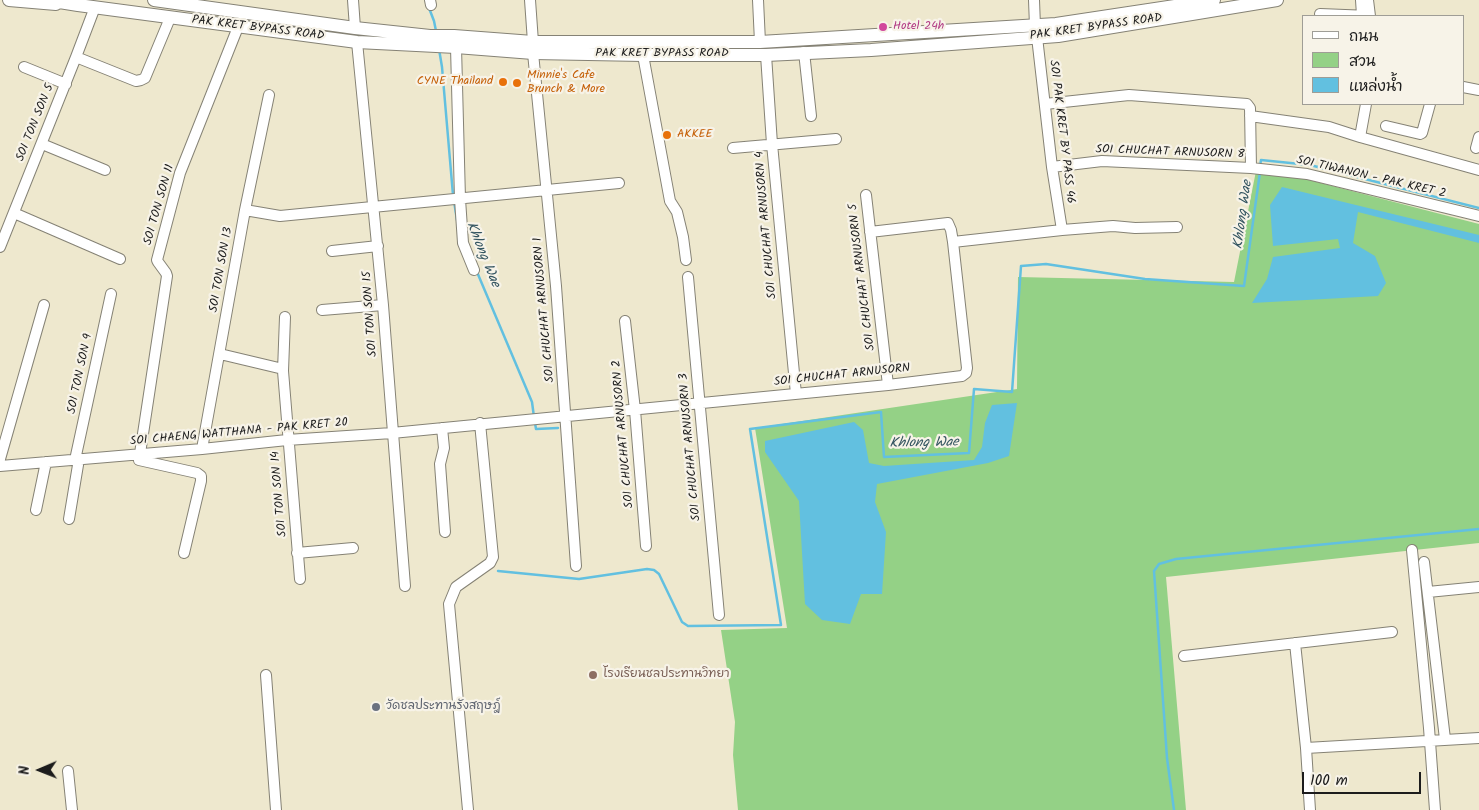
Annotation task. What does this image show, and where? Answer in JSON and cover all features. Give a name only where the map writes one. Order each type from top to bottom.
[{"type":"main road","points":[[9,0],[78,5]]},
{"type":"main road","name":"PAK KRET BYPASS ROAD","points":[[47,0],[357,42],[430,41]]},
{"type":"main road","name":"PAK KRET BYPASS ROAD","points":[[154,0],[355,28],[430,41],[643,55],[766,55],[871,50],[1036,31],[1056,24],[1214,0]]},
{"type":"main road","name":"PAK KRET BYPASS ROAD","points":[[533,47],[760,42],[1036,31],[1058,36],[1277,0]]},
{"type":"street","points":[[353,0],[355,28]]},
{"type":"street","name":"SOI CHUCHAT ARNUSORN 1","points":[[530,0],[556,286],[576,566]]},
{"type":"street","points":[[758,0],[760,42]]},
{"type":"street","name":"SOI PAK KRET BY PASS 46","points":[[1034,0],[1052,166],[1062,230]]},
{"type":"street","points":[[1361,0],[1367,15]]},
{"type":"street","points":[[1367,15],[1368,0]]},
{"type":"street","name":"SOI TON SON 5","points":[[0,247],[95,8]]},
{"type":"street","points":[[1320,14],[1344,15]]},
{"type":"street","points":[[76,57],[136,81],[141,80],[145,78],[170,18]]},
{"type":"street","name":"SOI TON SON 11","points":[[140,454],[166,276],[166,272],[158,260],[180,174],[238,27]]},
{"type":"street","name":"SOI TON SON 15","points":[[357,42],[378,246],[405,586]]},
{"type":"street","points":[[455,43],[458,199],[463,239],[474,270]]},
{"type":"street","points":[[804,52],[811,116]]},
{"type":"street","points":[[643,55],[670,200],[677,212],[686,260]]},
{"type":"street","name":"SOI CHUCHAT ARNUSORN 4","points":[[766,55],[772,144],[796,394]]},
{"type":"street","points":[[24,67],[66,84]]},
{"type":"street","points":[[1464,87],[1479,90]]},
{"type":"street","name":"SOI TON SON 13","points":[[202,449],[245,210],[269,95]]},
{"type":"street","points":[[1045,104],[1130,95],[1244,103],[1250,108],[1257,169]]},
{"type":"street","points":[[1360,137],[1366,105]]},
{"type":"street","points":[[1386,126],[1420,134],[1422,133],[1430,105]]},
{"type":"street","points":[[1250,116],[1328,127],[1479,170]]},
{"type":"street","points":[[1476,148],[1479,137]]},
{"type":"street","points":[[733,148],[836,139]]},
{"type":"street","points":[[42,144],[105,170]]},
{"type":"street","name":"SOI CHUCHAT ARNUSORN 8","points":[[1052,166],[1102,162],[1257,169]]},
{"type":"street","name":"SOI TIWANON - PAK KRET 2","points":[[1257,169],[1307,174],[1479,216]]},
{"type":"street","points":[[245,210],[274,216],[619,183]]},
{"type":"street","name":"SOI CHUCHAT ARNUSORN 5","points":[[866,196],[888,384]]},
{"type":"street","points":[[14,213],[120,259]]},
{"type":"street","points":[[870,232],[948,223],[953,242],[1113,226],[1135,228],[1177,227]]},
{"type":"street","name":"SOI CHUCHAT ARNUSORN","points":[[480,423],[635,410],[962,376],[966,373],[967,368],[953,242]]},
{"type":"street","points":[[332,251],[378,246]]},
{"type":"street","name":"SOI CHUCHAT ARNUSORN 3","points":[[688,277],[719,615]]},
{"type":"street","name":"SOI TON SON 9","points":[[69,519],[77,460],[111,294]]},
{"type":"street","points":[[0,459],[44,305]]},
{"type":"street","points":[[322,310],[383,305]]},
{"type":"street","name":"SOI TON SON 14","points":[[285,317],[283,369],[287,440],[300,579]]},
{"type":"street","name":"SOI CHUCHAT ARNUSORN 2","points":[[626,321],[646,546]]},
{"type":"street","points":[[220,354],[283,369]]},
{"type":"street","points":[[468,810],[449,604],[456,587],[479,572],[492,560],[480,423]]},
{"type":"street","name":"SOI CHAENG WATTHANA - PAK KRET 20","points":[[0,466],[287,440],[392,433],[480,423]]},
{"type":"street","points":[[442,428],[444,448],[440,464],[445,532]]},
{"type":"street","points":[[140,454],[139,460],[197,473],[200,476],[201,481],[184,553]]},
{"type":"street","points":[[36,510],[46,462]]},
{"type":"street","points":[[297,553],[353,548]]},
{"type":"street","points":[[1412,550],[1435,810]]},
{"type":"street","points":[[1424,562],[1445,740]]},
{"type":"street","points":[[1428,592],[1479,586]]},
{"type":"street","points":[[1184,656],[1392,632]]},
{"type":"street","points":[[1295,643],[1306,748],[1310,810]]},
{"type":"street","points":[[266,675],[276,810]]},
{"type":"street","points":[[1306,748],[1479,738]]},
{"type":"street","points":[[68,771],[72,810]]},
{"type":"green space","points":[[1256,171],[1290,175],[1479,224],[1479,543],[1166,577],[1186,810],[738,810],[733,755],[735,722],[721,630],[787,628],[755,428],[1017,389],[1018,277],[1234,282]]},
{"type":"water","points":[[1282,187],[1479,235],[1479,243],[1358,212],[1353,243],[1375,256],[1386,283],[1378,296],[1252,303],[1267,279],[1273,257],[1340,248],[1338,239],[1273,246],[1270,205]]},
{"type":"water","points":[[1017,403],[1009,456],[988,463],[877,484],[875,502],[886,532],[882,594],[861,594],[850,624],[822,620],[805,604],[799,501],[765,452],[765,441],[854,422],[863,430],[869,463],[884,466],[974,460],[982,447],[985,423],[992,405]]},
{"type":"waterway","name":"Khlong Wae","points":[[429,8],[436,31]]},
{"type":"waterway","name":"Khlong Wae","points":[[439,49],[453,195]]},
{"type":"waterway","name":"Khlong Wae","points":[[1260,166],[1261,160],[1310,165],[1479,208]]},
{"type":"waterway","name":"Khlong Wae","points":[[498,571],[579,579],[647,569],[654,570],[659,574],[682,622],[688,626],[781,625],[750,429],[881,412],[884,457],[969,453],[974,389],[1012,392],[1021,266],[1046,264],[1145,279],[1244,286],[1260,172]]},
{"type":"waterway","name":"Khlong Wae","points":[[454,201],[457,220]]},
{"type":"waterway","name":"Khlong Wae","points":[[477,272],[532,402],[534,417]]},
{"type":"waterway","name":"Khlong Wae","points":[[535,423],[536,429],[558,428]]},
{"type":"waterway","points":[[1174,810],[1167,758],[1154,571],[1159,564],[1176,559],[1479,529]]},
{"type":"place","name":"Hotel 24h","points":[[883,27]]},
{"type":"place","name":"CYNE Thailand","points":[[503,82]]},
{"type":"place","name":"Minnie's Cafe Brunch & More","points":[[517,83]]},
{"type":"place","name":"AKKEE","points":[[667,135]]},
{"type":"place","name":"โรงเรียนชลประทานวิทยา","points":[[593,675]]},
{"type":"place","name":"วัดชลประทานรังสฤษฎ์","points":[[376,707]]}]
